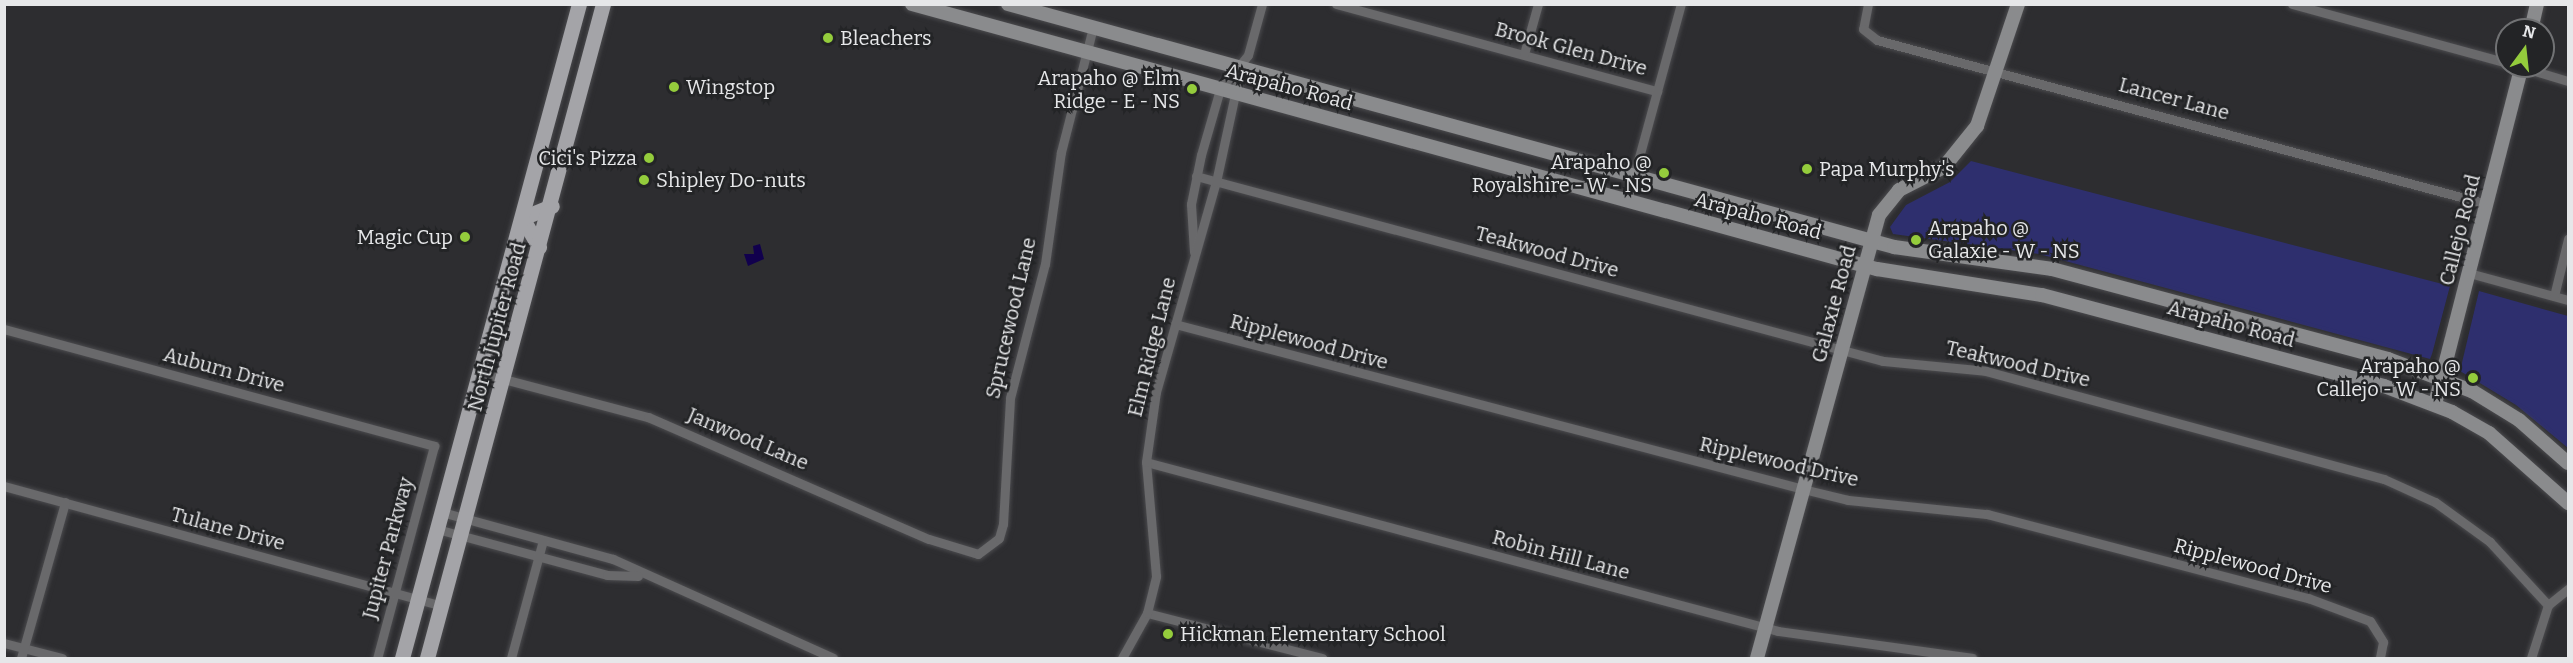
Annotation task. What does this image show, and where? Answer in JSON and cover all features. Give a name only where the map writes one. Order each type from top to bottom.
[{"type":"main road","name":"North Jupiter Road","points":[[402,658],[482,373],[579,4]]},
{"type":"main road","name":"North Jupiter Road","points":[[427,658],[552,206],[603,4]]},
{"type":"main road","name":"Arapaho Road","points":[[912,4],[1864,266],[1934,282],[2042,295],[2435,404],[2516,453],[2568,503]]},
{"type":"main road","name":"Arapaho Road","points":[[1008,4],[1871,240],[2052,269],[2443,377],[2519,420],[2568,462]]},
{"type":"main road","name":"Galaxie Road","points":[[1757,658],[1871,240],[1891,197],[1944,167],[1964,146],[1987,107],[2018,4]]},
{"type":"main road","name":"Callejo Road","points":[[2435,404],[2517,78]]},
{"type":"main road","points":[[554,99],[578,107]]},
{"type":"main road","points":[[539,247],[522,218],[552,206]]},
{"type":"street","name":"Elm Ridge Lane","points":[[1122,658],[1147,613],[1157,543],[1146,462],[1156,392],[1194,252],[1216,182],[1238,93],[1241,66],[1262,4]]},
{"type":"street","name":"Brook Glen Drive","points":[[1336,4],[1657,91]]},
{"type":"street","points":[[1524,54],[1538,4]]},
{"type":"street","points":[[1627,201],[1681,4]]},
{"type":"street","name":"Lancer Lane","points":[[1868,4],[1863,29],[1877,40],[2487,204]]},
{"type":"street","points":[[2292,4],[2495,60]]},
{"type":"street","name":"Sprucewood Lane","points":[[991,546],[1003,524],[1010,398],[1045,264],[1060,152],[1093,27]]},
{"type":"street","name":"Elm Ridge Lane","points":[[1194,252],[1191,204],[1196,176],[1220,88],[1241,66]]},
{"type":"street","name":"Teakwood Drive","points":[[1196,176],[1883,361],[1986,371],[2384,479],[2435,502],[2490,542],[2548,605]]},
{"type":"street","points":[[2554,296],[2568,239]]},
{"type":"street","points":[[2469,273],[2568,300]]},
{"type":"street","name":"Ripplewood Drive","points":[[1175,324],[1848,500],[1987,514],[2308,598],[2370,621],[2383,642],[2380,658]]},
{"type":"street","name":"Auburn Drive","points":[[4,329],[434,446]]},
{"type":"street","name":"Janwood Lane","points":[[482,373],[648,417],[715,442],[962,553],[978,554],[991,546]]},
{"type":"street","name":"Jupiter Parkway","points":[[377,658],[434,446]]},
{"type":"street","name":"Robin Hill Lane","points":[[1146,462],[1765,627],[1972,658]]},
{"type":"street","name":"Tulane Drive","points":[[4,486],[442,606]]},
{"type":"street","points":[[21,658],[64,502]]},
{"type":"street","points":[[442,512],[613,560],[640,576],[833,658]]},
{"type":"street","points":[[437,529],[607,575],[640,576]]},
{"type":"street","points":[[511,658],[543,540]]},
{"type":"street","points":[[2531,658],[2548,605],[2568,589]]},
{"type":"street","points":[[1147,613],[1322,658]]},
{"type":"street","points":[[4,643],[62,658]]},
{"type":"shaded area","points":[[1971,161],[2450,286],[2430,359],[2039,254],[1893,234],[1890,227],[1906,205],[1950,182]]},
{"type":"shaded area","points":[[760,244],[764,259],[748,266],[744,254],[754,254],[753,246]]},
{"type":"shaded area","points":[[2479,291],[2568,316],[2568,448],[2516,405],[2460,371]]},
{"type":"place","name":"Bleachers","points":[[828,38]]},
{"type":"place","name":"Wingstop","points":[[674,87]]},
{"type":"place","name":"Arapaho @ Elm Ridge - E - NS","points":[[1192,89]]},
{"type":"place","name":"Cici's Pizza","points":[[649,158]]},
{"type":"place","name":"Papa Murphy's","points":[[1807,169]]},
{"type":"place","name":"Arapaho @ Royalshire - W - NS","points":[[1664,173]]},
{"type":"place","name":"Shipley Do-nuts","points":[[644,180]]},
{"type":"place","name":"Magic Cup","points":[[465,237]]},
{"type":"place","name":"Arapaho @ Galaxie - W - NS","points":[[1916,240]]},
{"type":"place","name":"Arapaho @ Callejo - W - NS","points":[[2473,378]]},
{"type":"place","name":"Hickman Elementary School","points":[[1168,634]]}]
